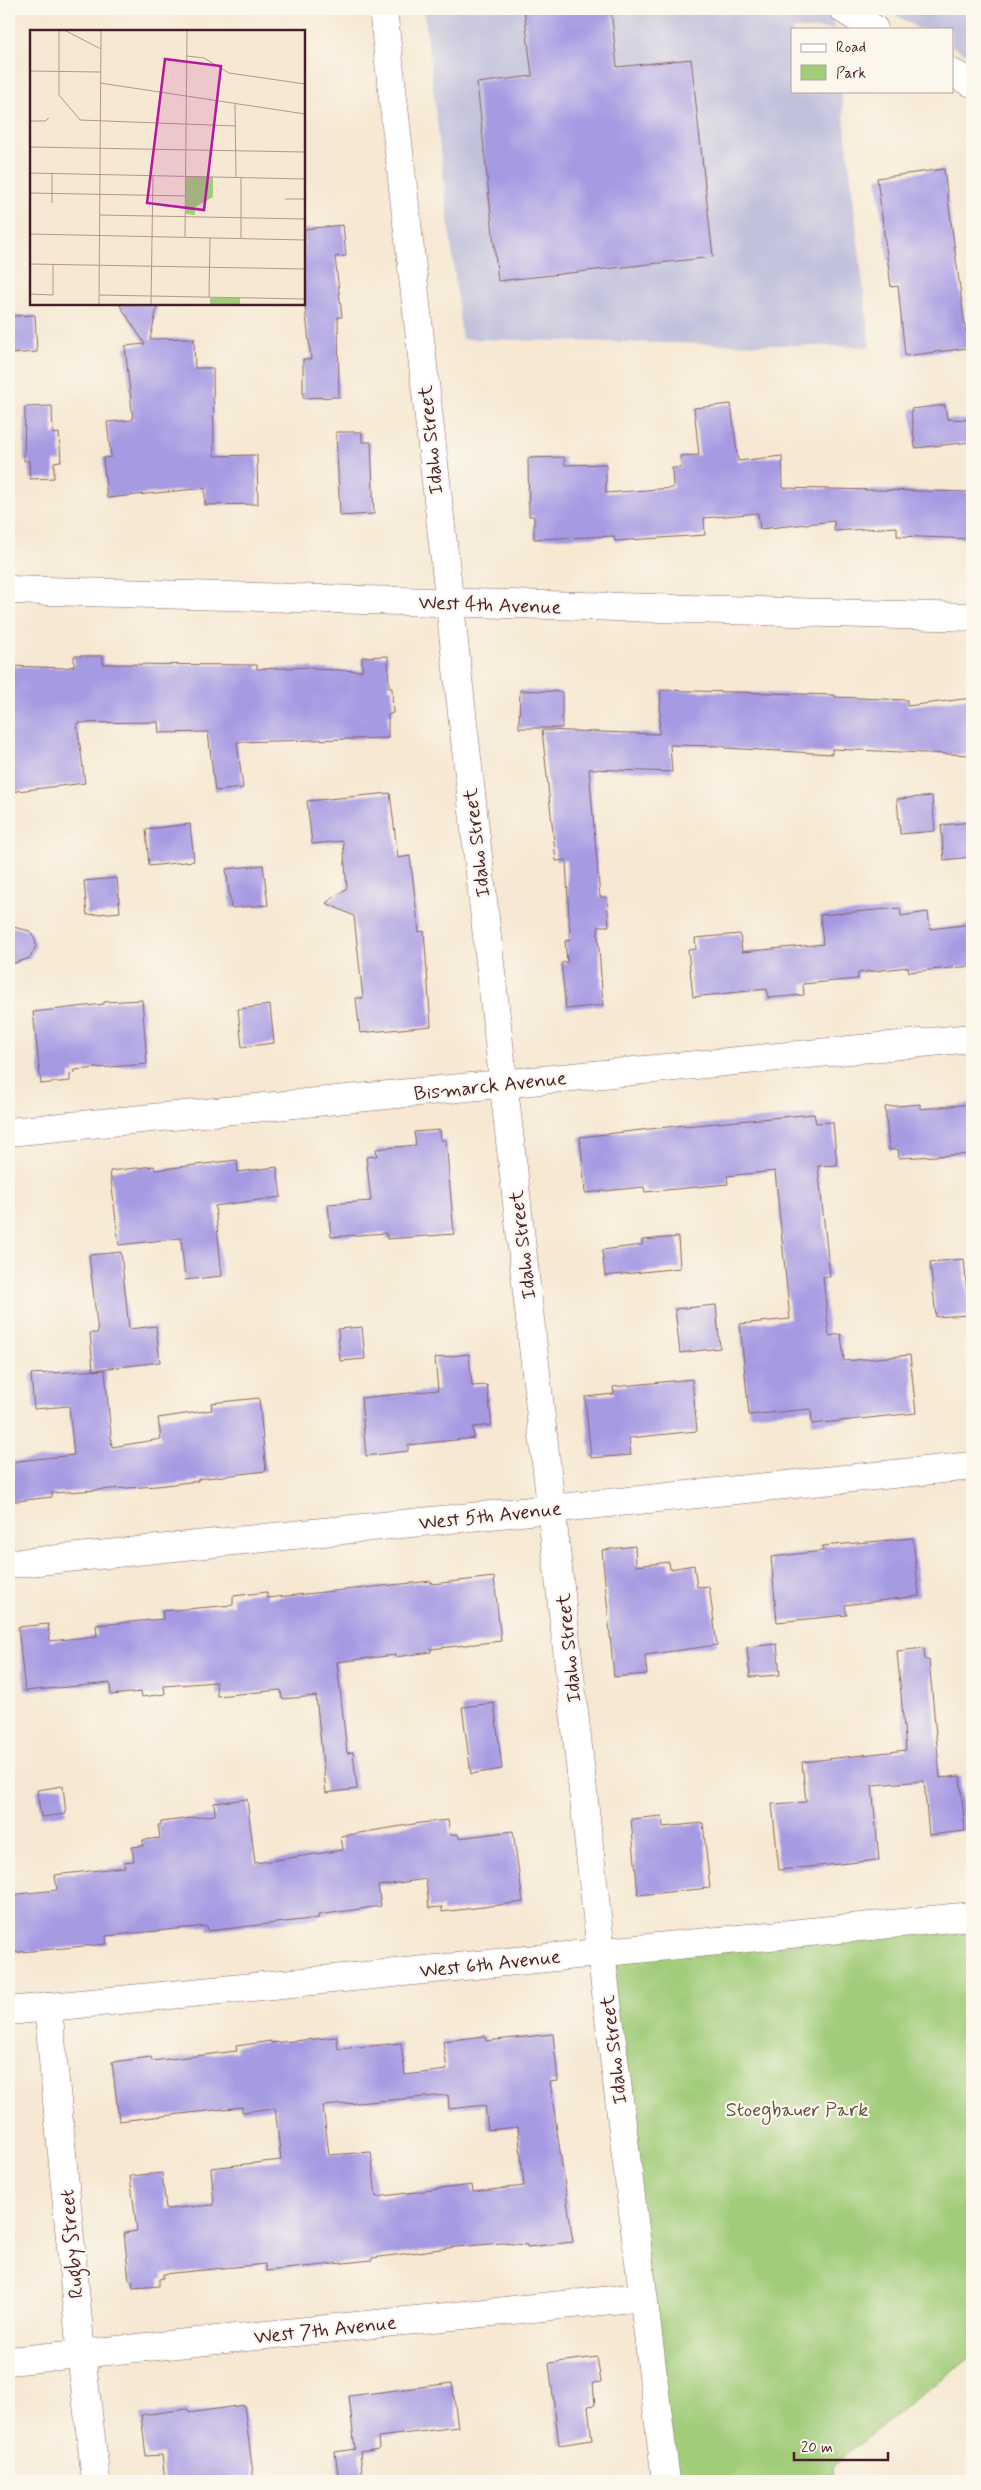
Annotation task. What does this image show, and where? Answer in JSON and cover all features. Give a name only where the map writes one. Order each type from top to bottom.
[{"type":"street","name":"Idaho Street","points":[[383,9],[448,603],[553,1508],[601,1952],[666,2481]]},
{"type":"street","points":[[842,9],[872,28]]},
{"type":"street","points":[[954,74],[972,83]]},
{"type":"street","name":"West 4th Avenue","points":[[9,590],[972,618]]},
{"type":"street","name":"Bismarck Avenue","points":[[9,1132],[972,1038]]},
{"type":"street","name":"West 5th Avenue","points":[[9,1564],[972,1466]]},
{"type":"street","name":"West 6th Avenue","points":[[9,2011],[972,1916]]},
{"type":"street","name":"Rugby Street","points":[[48,2007],[81,2353],[96,2481]]},
{"type":"street","name":"West 7th Avenue","points":[[9,2361],[642,2297]]},
{"type":"shaded area","points":[[424,9],[831,9],[834,28],[791,28],[791,92],[841,92],[870,347],[462,339]]},
{"type":"shaded area","points":[[886,9],[972,9],[972,57],[954,47],[954,28],[917,28]]},
{"type":"green space","name":"Stoegbauer Park","points":[[972,1916],[972,2355],[832,2466],[833,2481],[666,2481],[601,1952]]},
{"type":"building","points":[[524,9],[611,9],[617,67],[691,59],[713,257],[498,281],[477,83],[532,76]]},
{"type":"building","points":[[944,169],[968,348],[905,356],[898,286],[891,287],[877,178]]},
{"type":"building","points":[[343,225],[346,256],[335,257],[342,317],[338,317],[339,397],[303,398],[303,359],[311,359],[305,305],[305,229]]},
{"type":"building","points":[[120,305],[158,305],[150,339],[194,338],[195,368],[213,368],[214,456],[257,455],[258,504],[205,505],[205,488],[107,498],[103,458],[111,457],[107,422],[133,420],[125,346],[145,344]]},
{"type":"building","points":[[35,315],[37,352],[9,354],[9,316]]},
{"type":"building","points":[[731,404],[738,461],[782,456],[783,488],[972,492],[972,539],[897,536],[897,527],[834,531],[834,521],[760,529],[758,513],[704,518],[705,535],[615,541],[614,536],[534,539],[534,516],[529,516],[528,458],[564,457],[565,465],[606,464],[606,493],[673,488],[672,468],[681,468],[680,456],[699,455],[694,408]]},
{"type":"building","points":[[945,405],[947,419],[972,420],[972,442],[915,448],[911,409]]},
{"type":"building","points":[[52,406],[53,434],[59,433],[61,461],[54,462],[54,478],[30,479],[29,461],[24,461],[25,407]]},
{"type":"building","points":[[336,432],[362,432],[362,442],[371,442],[374,514],[340,516]]},
{"type":"building","points":[[74,656],[103,656],[103,664],[257,665],[257,669],[313,667],[313,669],[362,671],[362,657],[388,656],[389,688],[392,688],[393,713],[388,715],[388,738],[237,742],[243,788],[215,791],[208,732],[159,733],[158,722],[77,723],[85,783],[9,792],[9,666],[65,668],[74,666]]},
{"type":"building","points":[[520,690],[562,692],[562,728],[519,728]]},
{"type":"building","points":[[661,690],[835,695],[835,697],[907,700],[907,706],[972,698],[972,755],[832,749],[832,754],[725,748],[725,746],[670,745],[672,772],[589,769],[600,897],[607,897],[609,926],[599,926],[598,934],[603,1005],[566,1009],[561,963],[567,962],[565,941],[570,940],[566,860],[556,861],[542,730],[659,734]]},
{"type":"building","points":[[390,793],[398,858],[410,856],[419,932],[424,931],[431,1026],[360,1033],[356,998],[363,998],[354,916],[326,903],[347,888],[343,841],[312,844],[307,801]]},
{"type":"building","points":[[932,796],[935,831],[900,834],[897,799]]},
{"type":"building","points":[[972,822],[972,857],[944,860],[941,825]]},
{"type":"building","points":[[190,824],[194,861],[149,866],[146,829]]},
{"type":"building","points":[[263,865],[268,905],[231,908],[226,869]]},
{"type":"building","points":[[117,878],[120,912],[87,915],[84,881]]},
{"type":"building","points":[[900,908],[901,916],[928,912],[930,929],[972,924],[972,966],[909,972],[908,967],[858,973],[858,979],[803,984],[804,995],[768,998],[767,989],[693,997],[688,950],[696,949],[695,938],[740,934],[742,952],[823,944],[820,915]]},
{"type":"building","points":[[9,926],[30,931],[36,946],[30,958],[9,965]]},
{"type":"building","points":[[142,1000],[147,1064],[74,1070],[75,1073],[70,1074],[70,1081],[41,1084],[33,1012],[104,1004],[104,1002]]},
{"type":"building","points":[[270,1005],[274,1043],[242,1047],[238,1009]]},
{"type":"building","points":[[920,1104],[920,1109],[972,1104],[972,1154],[899,1158],[898,1149],[889,1150],[885,1107]]},
{"type":"building","points":[[814,1114],[816,1123],[833,1122],[837,1165],[818,1166],[830,1277],[823,1277],[829,1336],[841,1334],[844,1361],[910,1355],[916,1413],[812,1424],[811,1409],[749,1415],[740,1324],[790,1319],[775,1171],[727,1176],[728,1184],[645,1192],[644,1187],[585,1193],[580,1137],[685,1125]]},
{"type":"building","points":[[440,1130],[441,1140],[446,1140],[454,1234],[387,1239],[386,1233],[331,1237],[328,1204],[371,1201],[366,1157],[377,1156],[376,1149],[416,1145],[414,1132]]},
{"type":"building","points":[[237,1160],[238,1172],[277,1167],[281,1197],[215,1206],[222,1276],[185,1280],[181,1238],[119,1245],[110,1171],[154,1166],[155,1170]]},
{"type":"building","points":[[678,1237],[680,1268],[605,1276],[602,1250],[642,1245],[642,1240]]},
{"type":"building","points":[[121,1252],[129,1329],[156,1326],[160,1362],[93,1370],[90,1333],[98,1333],[89,1255]]},
{"type":"building","points":[[964,1259],[969,1315],[936,1317],[930,1262]]},
{"type":"building","points":[[716,1305],[720,1348],[680,1353],[675,1309]]},
{"type":"building","points":[[362,1327],[365,1359],[340,1361],[338,1329]]},
{"type":"building","points":[[469,1354],[472,1386],[487,1385],[492,1425],[473,1427],[474,1438],[408,1445],[408,1451],[366,1456],[361,1398],[438,1390],[435,1358]]},
{"type":"building","points":[[105,1370],[112,1447],[161,1439],[158,1418],[212,1410],[211,1403],[259,1398],[266,1471],[157,1486],[52,1493],[52,1497],[9,1502],[9,1462],[74,1455],[69,1406],[34,1409],[31,1374]]},
{"type":"building","points":[[692,1379],[697,1431],[629,1438],[631,1455],[591,1458],[585,1397],[614,1394],[613,1387]]},
{"type":"building","points":[[913,1538],[919,1596],[845,1605],[847,1615],[777,1622],[771,1557],[823,1551],[822,1546]]},
{"type":"building","points":[[635,1546],[636,1566],[669,1562],[670,1569],[694,1565],[697,1587],[709,1586],[717,1645],[645,1655],[647,1674],[614,1677],[602,1550]]},
{"type":"building","points":[[494,1577],[501,1641],[431,1649],[431,1652],[395,1657],[395,1655],[337,1662],[347,1753],[353,1752],[357,1789],[326,1793],[316,1696],[282,1699],[281,1690],[217,1696],[216,1682],[164,1686],[165,1694],[142,1697],[141,1692],[111,1695],[110,1683],[25,1691],[18,1627],[48,1624],[50,1641],[97,1636],[96,1625],[163,1619],[162,1611],[233,1605],[233,1596],[267,1592],[267,1598],[431,1581],[432,1584]]},
{"type":"building","points":[[777,1644],[780,1675],[750,1677],[747,1647]]},
{"type":"building","points":[[924,1648],[925,1660],[929,1660],[940,1778],[960,1776],[965,1831],[929,1835],[924,1781],[872,1785],[879,1860],[779,1870],[772,1804],[806,1802],[802,1762],[906,1750],[897,1651]]},
{"type":"building","points":[[494,1703],[502,1769],[471,1774],[462,1707]]},
{"type":"building","points":[[63,1786],[66,1814],[41,1817],[37,1790]]},
{"type":"building","points":[[247,1799],[255,1863],[343,1850],[341,1836],[420,1823],[448,1820],[450,1835],[458,1834],[459,1838],[513,1831],[523,1902],[442,1912],[442,1907],[429,1908],[426,1879],[378,1886],[381,1906],[318,1915],[319,1918],[208,1931],[207,1926],[106,1936],[107,1944],[9,1953],[9,1895],[57,1890],[55,1875],[125,1867],[124,1862],[134,1861],[132,1847],[143,1846],[143,1840],[160,1838],[158,1825],[161,1825],[161,1822],[215,1815],[214,1803]]},
{"type":"building","points":[[662,1816],[663,1827],[703,1823],[710,1888],[638,1895],[631,1819]]},
{"type":"building","points":[[553,2034],[558,2081],[550,2082],[573,2242],[527,2247],[527,2245],[502,2243],[456,2247],[372,2258],[372,2260],[266,2271],[265,2264],[163,2274],[163,2278],[159,2279],[159,2286],[133,2288],[132,2280],[129,2280],[124,2233],[137,2231],[130,2176],[162,2173],[166,2209],[214,2205],[211,2168],[281,2160],[275,2108],[242,2112],[242,2107],[119,2121],[112,2062],[151,2057],[152,2061],[237,2051],[236,2046],[271,2041],[271,2043],[337,2037],[338,2049],[401,2043],[405,2075],[447,2070],[443,2041],[485,2036],[486,2041]],"holes":[[[448,2095],[449,2109],[485,2105],[488,2130],[518,2127],[524,2186],[473,2192],[472,2185],[376,2197],[371,2152],[329,2155],[323,2106]]]},
{"type":"building","points":[[597,2357],[601,2382],[593,2383],[595,2405],[588,2406],[592,2440],[559,2445],[549,2363]]},
{"type":"building","points":[[452,2383],[458,2427],[378,2437],[379,2449],[360,2452],[363,2481],[339,2481],[335,2452],[355,2449],[349,2396]]},
{"type":"building","points":[[244,2405],[254,2481],[165,2481],[162,2455],[146,2456],[141,2415],[188,2409],[189,2413]]}]
